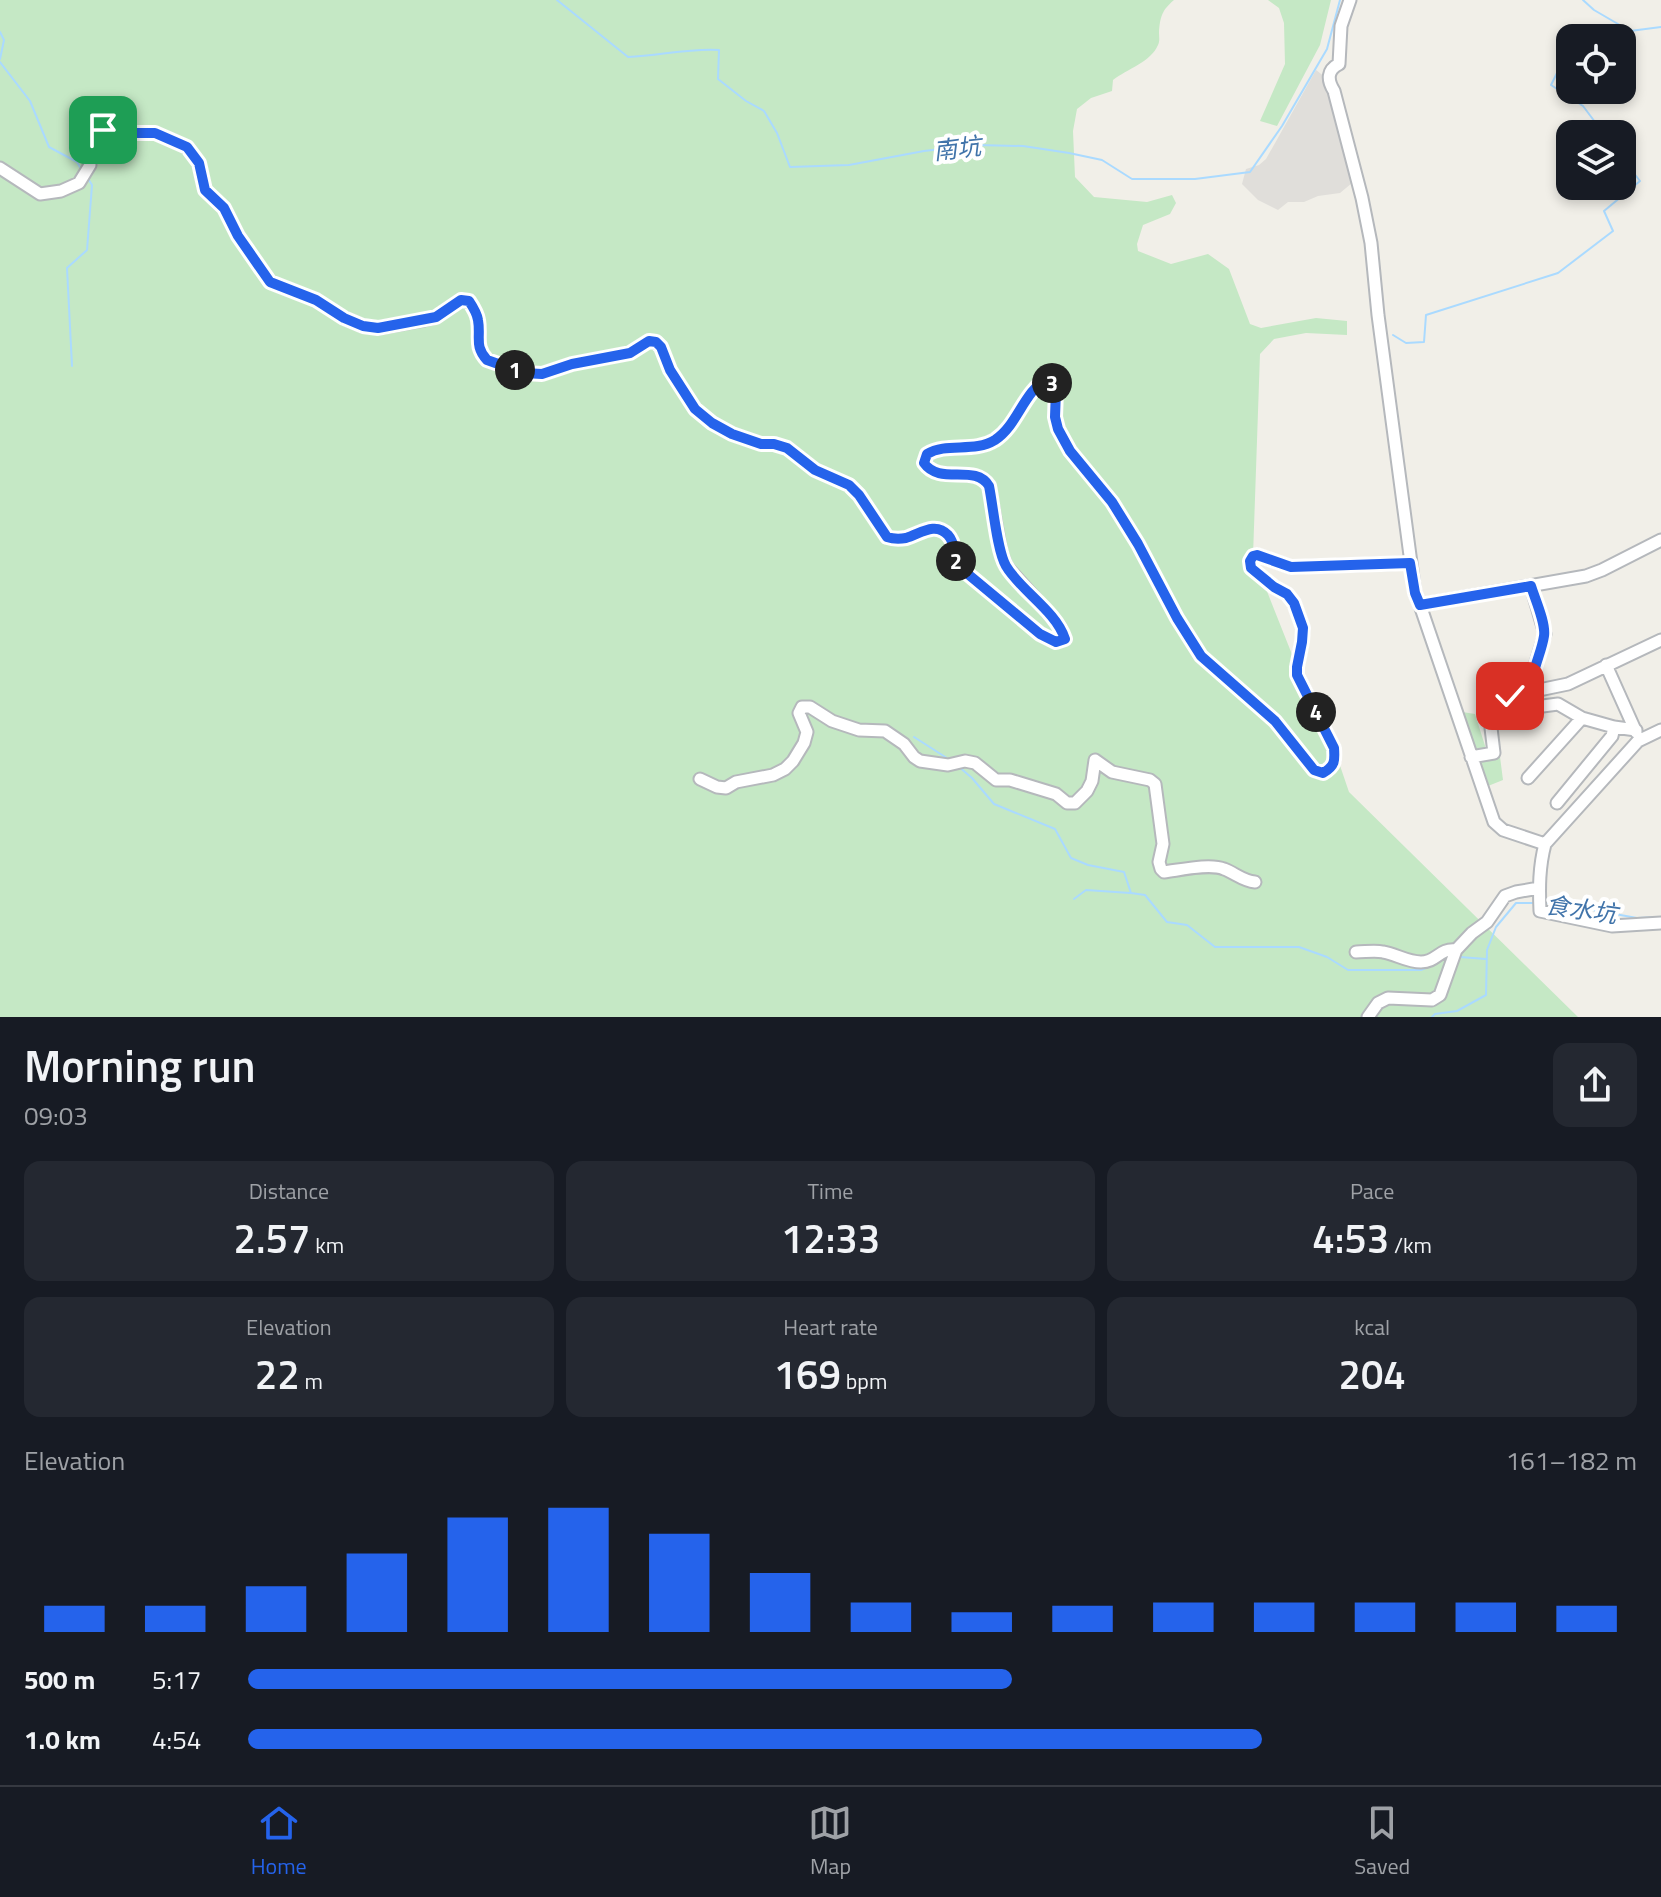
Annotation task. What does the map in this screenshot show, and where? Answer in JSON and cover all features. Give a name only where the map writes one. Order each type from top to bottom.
[{"type":"street","points":[[1350,0],[1341,26],[1339,64],[1332,67],[1328,75],[1362,198],[1371,243],[1415,593],[1494,822],[1503,830],[1545,844]]},
{"type":"street","points":[[0,168],[40,194],[61,191],[79,183],[90,165],[87,144],[92,129],[155,133],[187,147],[199,163],[205,190],[224,208],[238,236],[270,282],[316,300],[363,326],[378,328],[424,320],[436,317],[461,300],[469,301],[476,312],[478,347],[483,357],[524,373],[542,374],[572,364],[630,353],[649,341],[656,342],[695,409],[712,423],[761,444],[787,448],[815,470],[849,485],[887,537],[905,538],[924,530],[944,531],[951,538],[956,562],[963,570],[1040,634],[1056,642],[1065,639],[1063,633],[1006,566],[989,486],[985,480],[977,475],[942,475],[929,470],[924,463],[927,454],[935,449],[974,447],[991,442],[1008,431],[1025,401],[1048,378],[1056,390],[1058,429],[1070,451],[1112,502],[1201,656],[1275,721],[1314,770],[1323,773],[1332,768],[1334,748],[1297,675],[1303,628],[1294,603],[1287,594],[1251,568],[1250,561],[1257,555],[1291,567],[1410,563]]},
{"type":"street","points":[[1420,605],[1594,573],[1661,540]]},
{"type":"street","points":[[1531,586],[1545,634],[1532,683],[1535,707],[1558,704],[1582,718],[1637,735],[1661,730]]},
{"type":"street","points":[[1471,757],[1494,753],[1491,728],[1510,696],[1568,684],[1661,640]]},
{"type":"street","points":[[1606,665],[1637,735]]},
{"type":"street","points":[[700,779],[726,788],[736,782],[773,775],[785,769],[804,743],[807,732],[799,713],[802,707],[810,707],[832,721],[859,730],[885,731],[904,744],[920,761],[975,763],[996,780],[1020,783],[1056,794],[1067,803],[1075,803],[1087,791],[1095,760],[1112,772],[1150,780],[1155,784],[1163,844],[1159,862],[1164,872],[1215,867],[1248,882],[1255,882]]},
{"type":"street","points":[[1528,778],[1582,718]]},
{"type":"street","points":[[1557,803],[1612,736],[1614,727]]},
{"type":"street","points":[[1637,735],[1545,844],[1541,861],[1540,911],[1612,926],[1661,923]]},
{"type":"street","points":[[1368,1017],[1378,1003],[1388,998],[1432,1000],[1440,995],[1455,953],[1472,933],[1487,922],[1505,896],[1539,888]]},
{"type":"street","points":[[1356,952],[1380,951],[1424,962],[1431,961],[1444,950],[1455,953]]},
{"type":"shaded area","points":[[1316,70],[1325,77],[1352,183],[1340,193],[1318,196],[1304,202],[1288,202],[1278,210],[1258,200],[1242,184],[1246,169],[1266,159]]},
{"type":"green space","points":[[0,0],[1174,0],[1162,14],[1155,51],[1113,80],[1112,91],[1091,98],[1077,109],[1073,131],[1075,177],[1094,197],[1147,202],[1172,195],[1176,203],[1170,214],[1143,225],[1138,251],[1171,264],[1208,254],[1229,269],[1250,324],[1261,328],[1316,318],[1347,321],[1347,335],[1306,333],[1274,339],[1260,354],[1253,556],[1297,667],[1334,748],[1349,792],[1578,1017],[0,1017]]},
{"type":"green space","points":[[1268,0],[1331,0],[1320,45],[1277,126],[1260,121],[1285,64],[1284,23],[1279,8]]},
{"type":"green space","points":[[1456,711],[1475,714],[1487,752],[1499,749],[1503,780],[1483,788]]},
{"type":"waterway","name":"南坑","points":[[557,0],[628,57],[719,50],[718,79],[764,111],[777,133],[790,167],[849,165],[976,145],[1023,146],[1102,160],[1132,179],[1195,179],[1250,172],[1282,126],[1327,49],[1340,0]]},
{"type":"waterway","points":[[1583,0],[1618,24]]},
{"type":"waterway","points":[[1636,30],[1661,27]]},
{"type":"waterway","points":[[0,32],[4,40],[0,59]]},
{"type":"waterway","points":[[0,62],[30,101],[49,147],[77,162],[81,169]]},
{"type":"waterway","points":[[1556,75],[1551,85],[1556,88]]},
{"type":"waterway","points":[[1580,104],[1594,120]]},
{"type":"waterway","points":[[1636,176],[1640,181],[1636,184]]},
{"type":"waterway","points":[[72,366],[67,268],[87,250],[92,185],[87,177]]},
{"type":"waterway","points":[[1393,335],[1406,343],[1424,342],[1426,315],[1558,273],[1613,231],[1604,211],[1617,200]]},
{"type":"waterway","points":[[914,737],[950,760]]},
{"type":"waterway","points":[[958,766],[994,804],[1055,829],[1071,858],[1088,865],[1124,872],[1131,893],[1145,895],[1167,922],[1187,925],[1215,947],[1299,947],[1327,957],[1348,970],[1421,970],[1428,967]]},
{"type":"waterway","points":[[1074,899],[1086,890],[1130,893]]},
{"type":"waterway","name":"食水坑","points":[[1432,1017],[1457,1011],[1486,995],[1487,950],[1496,927],[1516,903],[1535,903]]},
{"type":"waterway","name":"食水坑","points":[[1545,903],[1637,918],[1661,917]]},
{"type":"waterway","points":[[1437,962],[1449,956]]},
{"type":"waterway","points":[[1460,957],[1486,959]]},
{"type":"route","points":[[103,130],[155,133],[187,147],[199,163],[205,190],[224,208],[238,236],[270,282],[316,300],[363,326],[378,328],[424,320],[436,317],[461,300],[469,301],[476,312],[478,347],[483,357],[524,373],[542,374],[572,364],[630,353],[653,340],[661,347],[670,370],[695,409],[712,423],[761,444],[787,448],[815,470],[849,485],[887,537],[905,538],[924,530],[944,531],[951,538],[956,562],[963,570],[1040,634],[1056,642],[1065,639],[1063,633],[1006,566],[989,486],[985,480],[977,475],[942,475],[929,470],[924,463],[927,454],[935,449],[974,447],[991,442],[1008,431],[1025,401],[1048,378],[1056,390],[1058,429],[1070,451],[1112,502],[1201,656],[1275,721],[1314,770],[1323,773],[1332,768],[1335,760],[1334,748],[1297,675],[1303,628],[1294,603],[1287,594],[1251,568],[1253,556],[1291,567],[1410,563],[1420,605],[1531,586],[1545,634],[1534,669],[1533,692],[1510,696]]}]
